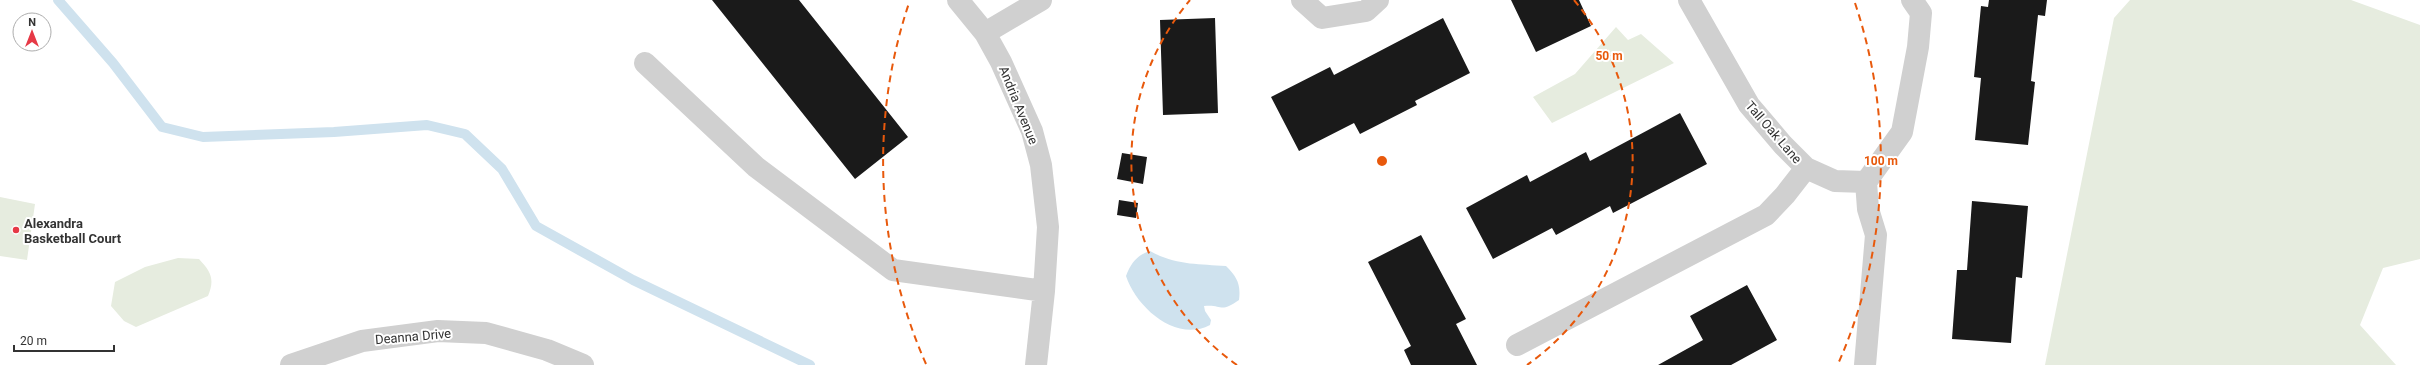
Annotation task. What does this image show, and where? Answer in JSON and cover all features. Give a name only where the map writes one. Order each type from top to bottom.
[{"type":"street","name":"Andria Avenue","points":[[958,0],[985,33],[1002,62],[1032,131],[1041,165],[1048,227],[1044,291],[1036,365]]},
{"type":"street","points":[[985,33],[1041,0]]},
{"type":"street","points":[[1302,0],[1322,18],[1366,11],[1378,0]]},
{"type":"street","points":[[1865,365],[1876,235],[1868,209],[1866,182],[1902,132],[1918,47],[1920,14],[1912,0]]},
{"type":"street","name":"Tall Oak Lane","points":[[1697,2],[1749,105],[1806,168],[1835,181],[1866,182]]},
{"type":"street","points":[[646,63],[756,167],[893,270],[1044,291]]},
{"type":"street","points":[[1517,345],[1766,215],[1785,195],[1806,168]]},
{"type":"street","name":"Deanna Drive","points":[[302,363],[362,341],[438,331],[486,334],[547,350],[583,365]]},
{"type":"shaded area","points":[[2130,0],[2351,0],[2420,25],[2420,259],[2383,268],[2360,325],[2396,365],[2045,365],[2114,18]]},
{"type":"shaded area","points":[[1616,27],[1628,40],[1641,34],[1674,63],[1552,123],[1533,97],[1575,74]]},
{"type":"shaded area","name":"Alexandra Basketball Court","points":[[0,197],[35,204],[27,260],[0,256]]},
{"type":"shaded area","points":[[178,258],[199,259],[203,264],[211,276],[211,285],[208,296],[136,327],[124,321],[111,306],[115,282],[145,267]]},
{"type":"water","points":[[1150,251],[1159,256],[1178,261],[1226,266],[1233,274],[1239,285],[1239,300],[1224,308],[1204,306],[1205,311],[1211,320],[1210,325],[1197,329],[1184,329],[1171,326],[1148,310],[1131,288],[1126,276],[1135,260],[1141,255]]},
{"type":"building","points":[[712,0],[799,0],[908,137],[855,179]]},
{"type":"building","points":[[1511,0],[1579,0],[1591,26],[1536,52]]},
{"type":"building","points":[[1989,0],[2047,0],[2045,16],[2038,15],[2031,81],[2035,82],[2028,145],[1975,140],[1981,78],[1974,77],[1981,6],[1988,7]]},
{"type":"building","points":[[1215,18],[1218,113],[1163,115],[1160,20]]},
{"type":"building","points":[[1443,18],[1470,73],[1415,101],[1417,105],[1360,134],[1354,123],[1299,151],[1271,97],[1330,67],[1334,75]]},
{"type":"building","points":[[1680,113],[1707,164],[1613,213],[1610,206],[1556,235],[1552,228],[1493,259],[1466,208],[1527,175],[1530,182],[1586,152],[1590,161]]},
{"type":"building","points":[[1122,153],[1147,157],[1143,184],[1117,179]]},
{"type":"building","points":[[1119,200],[1138,203],[1136,218],[1117,215]]},
{"type":"building","points":[[1972,201],[2028,206],[2022,278],[2016,277],[2011,343],[1952,339],[1957,270],[1967,270]]},
{"type":"building","points":[[1421,235],[1466,319],[1456,324],[1477,365],[1411,365],[1404,350],[1411,346],[1368,262]]},
{"type":"building","points":[[1747,285],[1777,340],[1731,365],[1658,365],[1703,340],[1690,316]]},
{"type":"waterway","points":[[58,0],[113,63],[162,127],[203,137],[334,132],[427,125],[465,134],[502,169],[536,226],[633,280],[810,365]]},
{"type":"place","name":"Alexandra Basketball Court","points":[[16,230]]}]
